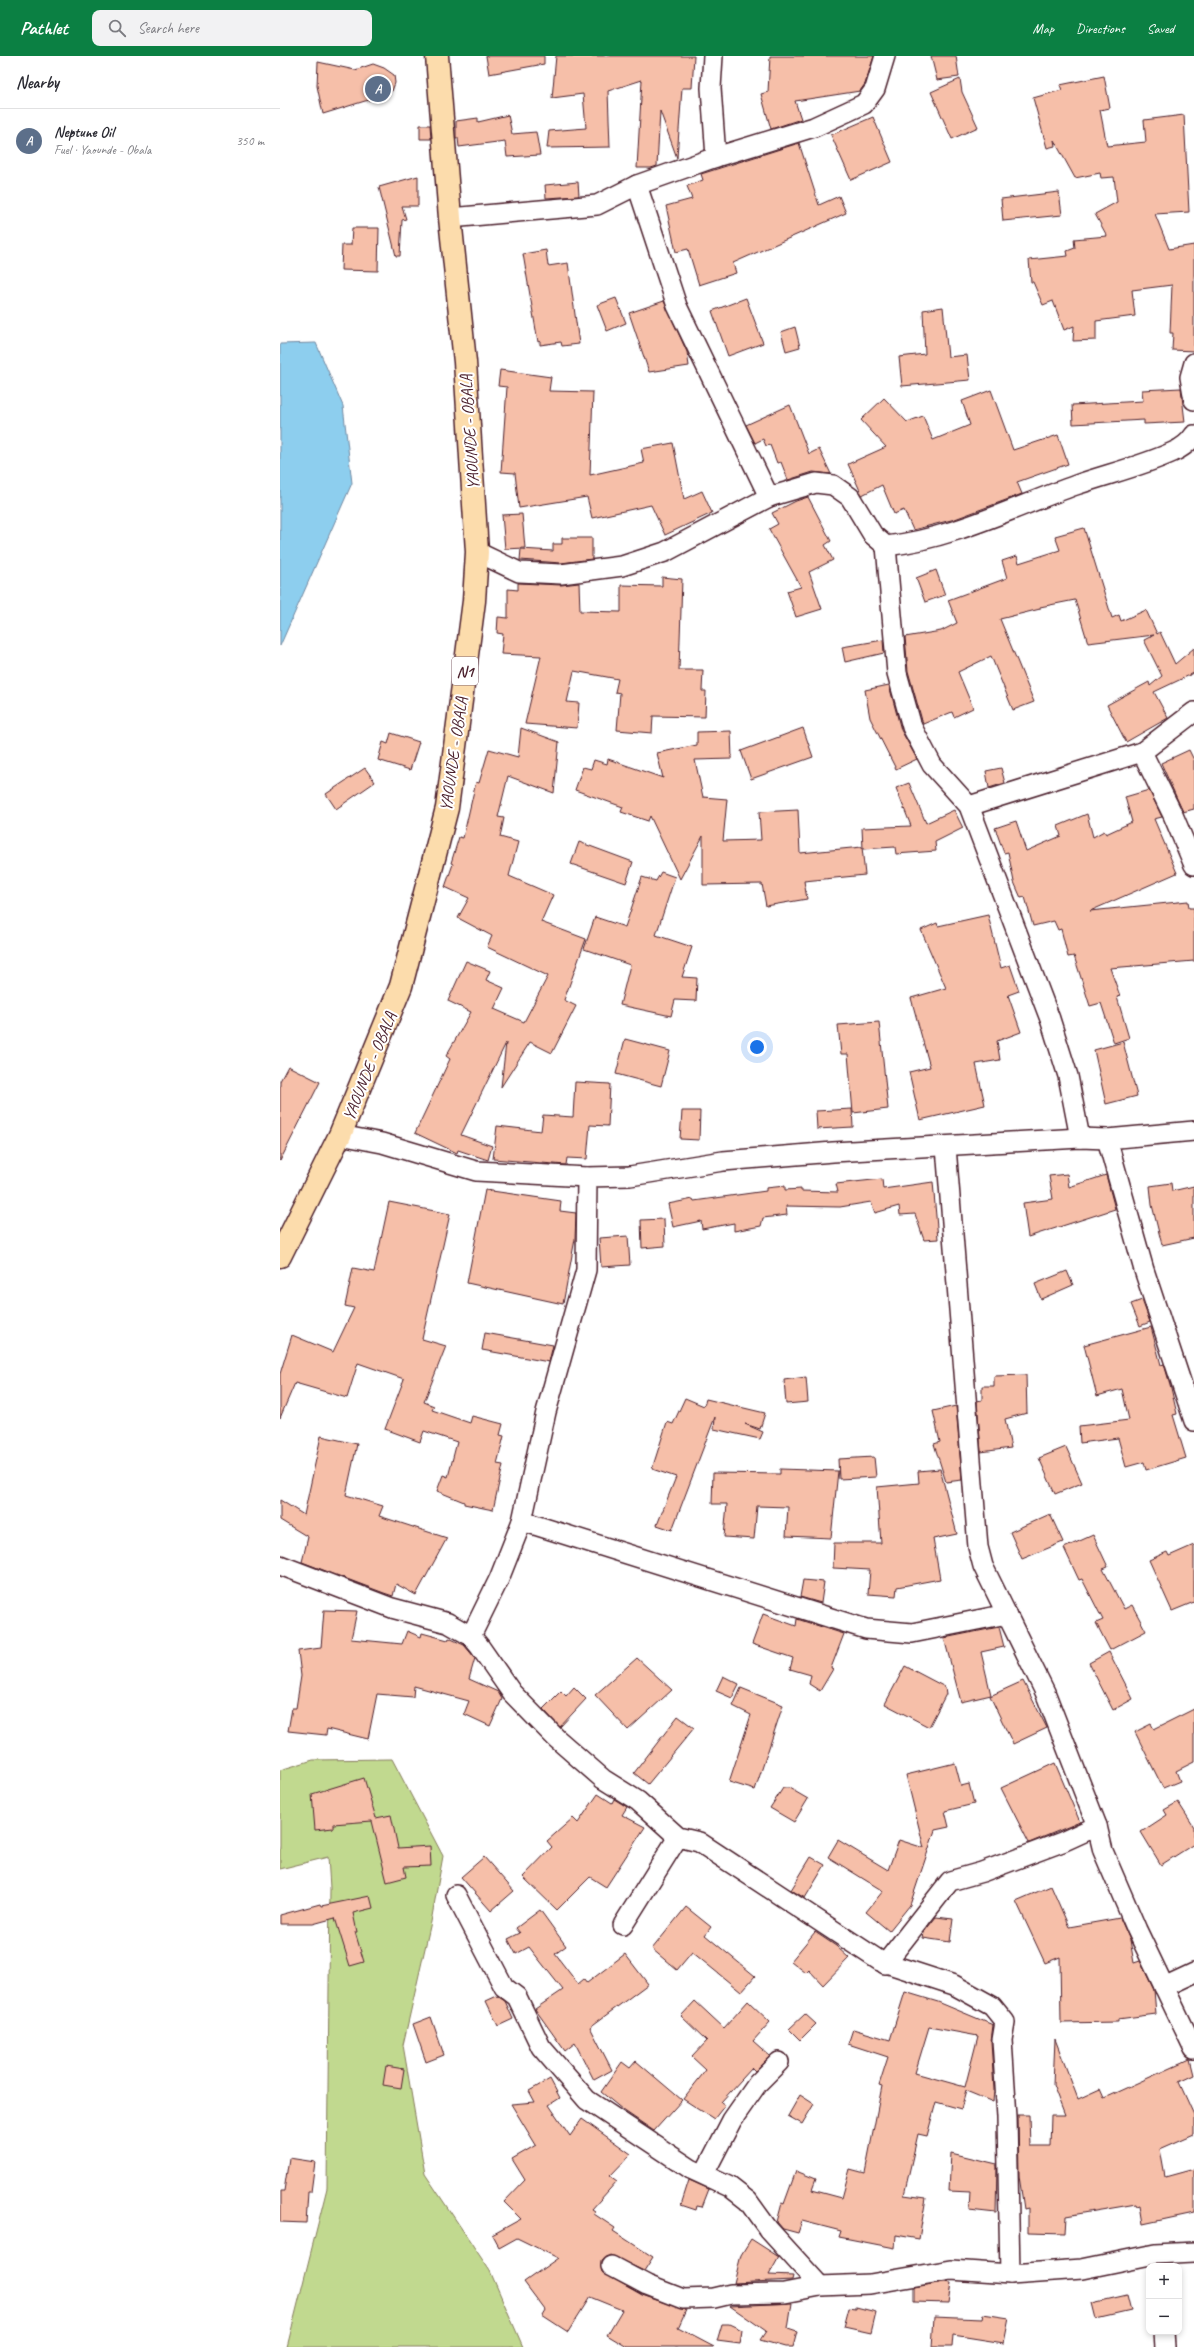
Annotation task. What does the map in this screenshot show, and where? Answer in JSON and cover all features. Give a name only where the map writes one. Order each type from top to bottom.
[{"type":"highway","name":"YAOUNDE - OBALA","points":[[280,1256],[340,1135],[401,986],[447,808],[474,601],[477,552],[464,362],[450,218],[437,56]]},
{"type":"street","points":[[713,56],[711,88],[716,157]]},
{"type":"street","points":[[450,218],[597,205],[637,185],[716,157],[814,127],[864,104],[875,89],[885,56]]},
{"type":"street","points":[[637,185],[677,306],[769,497]]},
{"type":"street","points":[[1194,363],[1190,377],[1194,400]]},
{"type":"street","points":[[886,546],[909,544],[952,532],[1174,452],[1190,442],[1194,435]]},
{"type":"street","points":[[477,552],[519,572],[561,574],[622,566],[664,552],[769,497],[816,483],[834,485],[850,497],[873,534],[886,546],[897,673],[912,727],[932,765],[969,806],[1052,1026],[1068,1076],[1080,1138]]},
{"type":"street","points":[[969,806],[1142,752],[1194,712]]},
{"type":"street","points":[[1142,752],[1173,815],[1194,865]]},
{"type":"street","points":[[340,1135],[382,1143],[476,1171],[587,1178],[630,1176],[731,1160],[833,1152],[946,1147],[1080,1138],[1107,1139],[1194,1131]]},
{"type":"street","points":[[1107,1139],[1144,1270],[1194,1421]]},
{"type":"street","points":[[946,1147],[978,1547],[983,1566],[1045,1692],[1097,1826],[1104,1851],[1164,1987],[1194,2049]]},
{"type":"street","points":[[471,1636],[499,1579],[522,1521],[546,1412],[586,1270],[587,1178]]},
{"type":"street","points":[[522,1521],[866,1629],[912,1633],[1007,1614]]},
{"type":"street","points":[[280,1565],[392,1608],[448,1623],[471,1636],[512,1693],[556,1738],[603,1779],[638,1802],[678,1837],[699,1842],[885,1964],[954,1985],[992,2006],[1005,2022],[1002,2040],[1007,2117],[1010,2274]]},
{"type":"street","points":[[885,1964],[950,1881],[982,1872],[1062,1842],[1097,1826]]},
{"type":"street","points":[[623,1925],[678,1837]]},
{"type":"street","points":[[456,1895],[504,1987],[517,1997],[541,2047],[587,2100],[684,2165],[730,2187],[748,2201],[769,2230],[820,2286]]},
{"type":"street","points":[[1164,1987],[1194,1973]]},
{"type":"street","points":[[704,2174],[732,2120],[758,2083],[779,2062]]},
{"type":"street","points":[[611,2266],[647,2285],[683,2299],[714,2298],[731,2294],[784,2293],[820,2286],[870,2284],[951,2270],[1010,2274],[1082,2268],[1156,2260],[1194,2252]]},
{"type":"street","points":[[1164,2335],[1165,2347]]},
{"type":"green space","points":[[392,1759],[443,1856],[431,1922],[403,2045],[425,2174],[490,2271],[523,2347],[287,2347],[327,2188],[330,1888],[328,1857],[280,1869],[280,1770],[313,1760]]},
{"type":"water","points":[[316,343],[343,406],[352,483],[280,646],[280,344]]},
{"type":"building","points":[[486,56],[544,56],[544,64],[489,74]]},
{"type":"building","points":[[556,56],[694,56],[692,88],[682,88],[677,158],[660,111],[657,166],[651,168],[637,168],[642,80],[608,91],[610,147],[547,148],[549,131],[586,128],[583,94],[552,98]]},
{"type":"building","points":[[770,56],[874,56],[865,84],[860,91],[795,101],[801,119],[771,129],[761,94],[768,92]]},
{"type":"building","points":[[931,56],[956,56],[959,77],[937,80]]},
{"type":"building","points":[[318,62],[355,70],[373,64],[384,68],[394,75],[395,83],[392,91],[381,98],[365,101],[323,114],[317,86]]},
{"type":"building","points":[[1104,76],[1110,108],[1100,110],[1107,146],[1146,142],[1144,120],[1184,115],[1189,212],[1155,214],[1169,249],[1194,245],[1194,351],[1172,350],[1173,333],[1170,333],[1172,285],[1132,290],[1135,316],[1096,321],[1096,340],[1073,341],[1074,326],[1064,330],[1053,301],[1043,305],[1033,282],[1031,282],[1029,260],[1068,256],[1067,251],[1075,248],[1074,239],[1107,236],[1095,214],[1117,202],[1114,177],[1101,178],[1100,173],[1075,178],[1054,140],[1055,146],[1047,148],[1033,98],[1062,90],[1060,85]]},
{"type":"building","points":[[960,79],[962,92],[978,127],[952,139],[931,92]]},
{"type":"building","points":[[508,115],[512,134],[536,132],[540,155],[507,157],[505,141],[459,147],[458,138],[456,138],[456,121],[478,118],[478,122]]},
{"type":"building","points":[[873,117],[892,162],[851,180],[831,135]]},
{"type":"building","points":[[420,125],[430,125],[431,139],[420,139]]},
{"type":"building","points":[[799,143],[819,205],[839,196],[846,213],[733,263],[736,273],[699,285],[688,249],[676,252],[666,206],[692,199],[687,186],[703,180],[701,174]]},
{"type":"building","points":[[418,176],[418,206],[402,206],[406,219],[402,220],[400,256],[396,256],[379,187]]},
{"type":"building","points":[[578,182],[579,196],[546,198],[545,185]]},
{"type":"building","points":[[1059,192],[1062,215],[1003,221],[1001,199]]},
{"type":"building","points":[[352,228],[379,228],[378,271],[341,270],[342,245],[351,245]]},
{"type":"building","points":[[546,250],[548,266],[568,263],[579,344],[562,346],[561,342],[540,345],[540,341],[538,342],[523,254]]},
{"type":"building","points":[[616,298],[626,323],[607,331],[597,305]]},
{"type":"building","points":[[746,298],[763,343],[728,356],[712,311]]},
{"type":"building","points":[[664,301],[687,352],[689,366],[649,372],[629,313]]},
{"type":"building","points":[[943,307],[948,357],[967,355],[970,380],[902,386],[899,357],[925,354],[923,310]]},
{"type":"building","points":[[795,327],[800,347],[786,351],[781,332]]},
{"type":"building","points":[[500,370],[551,377],[549,391],[593,392],[590,475],[644,463],[641,449],[673,443],[684,499],[702,491],[712,513],[665,535],[651,505],[592,518],[587,497],[519,508],[515,473],[501,472],[507,387],[498,386]]},
{"type":"building","points":[[1181,388],[1185,422],[1144,424],[1144,420],[1073,424],[1072,405],[1143,401],[1142,390]]},
{"type":"building","points":[[991,390],[1013,450],[1058,435],[1068,464],[1017,482],[1022,494],[955,519],[913,530],[904,510],[894,514],[882,485],[862,495],[848,464],[886,447],[861,420],[884,398],[907,422],[923,416],[933,440],[970,425],[962,401]]},
{"type":"building","points":[[790,405],[809,454],[819,449],[831,474],[813,472],[788,480],[781,462],[777,463],[770,445],[766,446],[763,439],[755,443],[746,425]]},
{"type":"building","points":[[808,497],[831,541],[825,545],[833,560],[809,572],[822,609],[796,617],[787,591],[801,587],[769,529],[778,524],[772,513],[796,501]]},
{"type":"building","points":[[522,514],[525,548],[505,549],[502,515]]},
{"type":"building","points":[[1084,528],[1112,618],[1119,615],[1121,621],[1146,610],[1157,634],[1160,632],[1175,664],[1194,648],[1194,673],[1154,692],[1168,718],[1126,742],[1107,705],[1149,682],[1150,686],[1162,676],[1144,640],[1154,635],[1088,643],[1075,600],[1040,607],[1040,609],[1000,619],[1034,702],[1013,710],[991,656],[958,672],[973,708],[954,717],[952,712],[923,724],[908,671],[905,637],[941,631],[957,623],[948,600],[1007,578],[1002,561],[1017,556],[1019,563],[1060,550],[1055,536]]},
{"type":"building","points":[[562,538],[592,538],[592,559],[561,563],[520,560],[521,549],[553,551],[553,544],[562,544]]},
{"type":"building","points":[[936,570],[945,595],[925,602],[916,578]]},
{"type":"building","points":[[662,577],[682,579],[679,670],[703,670],[702,691],[706,691],[705,717],[653,716],[652,733],[617,730],[620,693],[615,692],[618,679],[574,671],[567,702],[579,703],[577,728],[525,724],[541,656],[501,654],[503,634],[497,633],[498,617],[508,618],[508,589],[518,590],[518,583],[561,585],[579,583],[580,611],[621,612],[621,585],[662,586]]},
{"type":"building","points":[[883,640],[884,653],[845,662],[842,647]]},
{"type":"building","points":[[889,685],[901,730],[917,759],[896,769],[870,718],[865,690]]},
{"type":"building","points":[[521,728],[559,742],[554,793],[508,776],[498,817],[504,818],[500,837],[518,842],[509,876],[553,895],[541,922],[586,939],[564,1000],[576,1006],[552,1053],[530,1042],[501,1087],[506,1043],[461,1135],[492,1146],[488,1160],[458,1150],[457,1153],[415,1133],[450,1059],[446,1056],[471,1012],[448,1001],[466,961],[490,971],[486,980],[504,988],[494,1009],[524,1022],[548,976],[487,947],[492,936],[458,918],[469,898],[445,887],[453,864],[451,863],[459,837],[463,838],[476,782],[479,783],[489,749],[518,757]]},
{"type":"building","points":[[803,728],[813,757],[751,779],[741,751]]},
{"type":"building","points":[[731,731],[732,759],[695,760],[703,797],[727,799],[723,841],[761,840],[759,812],[798,810],[800,853],[862,847],[865,875],[804,881],[807,899],[766,906],[762,884],[703,885],[703,836],[680,879],[650,816],[648,821],[621,812],[623,807],[575,790],[583,767],[591,769],[594,760],[607,764],[608,759],[663,778],[657,753],[697,745],[697,732]]},
{"type":"building","points":[[391,733],[419,742],[410,770],[378,760],[383,742],[388,744]]},
{"type":"building","points":[[1189,750],[1194,760],[1194,809],[1183,812],[1161,763]]},
{"type":"building","points":[[365,768],[375,782],[336,809],[326,794]]},
{"type":"building","points":[[1001,768],[1005,783],[989,788],[986,771]]},
{"type":"building","points":[[909,783],[926,823],[954,810],[963,828],[935,842],[936,851],[896,854],[895,847],[863,849],[862,828],[911,826],[896,788]]},
{"type":"building","points":[[1149,790],[1162,817],[1154,819],[1177,873],[1090,911],[1188,901],[1189,908],[1194,908],[1194,961],[1110,968],[1120,996],[1117,997],[1129,1038],[1114,1043],[1101,1003],[1090,1006],[1074,956],[1068,957],[1061,929],[1058,930],[1054,921],[1033,926],[1025,897],[1021,898],[1014,882],[1008,852],[1004,853],[995,828],[1016,821],[1026,851],[1061,836],[1058,826],[1087,814],[1093,837],[1104,831],[1106,834],[1132,822],[1125,797]]},
{"type":"building","points":[[579,842],[633,862],[626,883],[571,864]]},
{"type":"building","points":[[661,872],[675,877],[656,935],[692,947],[682,977],[697,978],[696,1001],[675,1000],[671,1016],[620,1005],[630,965],[584,949],[595,917],[625,927],[642,877],[656,881]]},
{"type":"building","points":[[988,915],[1001,968],[1010,965],[1019,991],[1008,995],[1021,1032],[997,1041],[1000,1060],[976,1064],[985,1105],[920,1120],[909,1072],[930,1067],[911,998],[946,988],[921,930],[937,923],[938,926]]},
{"type":"building","points":[[879,1022],[888,1109],[853,1113],[848,1054],[841,1054],[838,1025]]},
{"type":"building","points":[[625,1039],[670,1051],[661,1086],[616,1074]]},
{"type":"building","points":[[1123,1042],[1137,1096],[1106,1104],[1094,1050]]},
{"type":"building","points":[[288,1066],[320,1082],[280,1161],[280,1081]]},
{"type":"building","points":[[575,1082],[610,1084],[608,1126],[590,1125],[587,1159],[567,1158],[566,1165],[493,1159],[497,1126],[541,1131],[543,1115],[573,1117]]},
{"type":"building","points":[[852,1109],[853,1127],[817,1129],[816,1111]]},
{"type":"building","points":[[682,1111],[700,1111],[699,1140],[680,1139]]},
{"type":"building","points":[[1067,1174],[1069,1187],[1106,1175],[1115,1209],[1028,1237],[1023,1203],[1053,1199],[1049,1176]]},
{"type":"building","points":[[882,1179],[883,1189],[933,1182],[938,1239],[924,1240],[915,1214],[900,1215],[899,1206],[875,1213],[871,1202],[840,1207],[786,1206],[787,1215],[763,1218],[761,1226],[734,1231],[734,1223],[702,1229],[701,1221],[673,1227],[668,1204],[693,1199],[694,1201],[766,1191],[766,1188],[785,1186],[785,1190],[801,1189],[801,1191],[838,1192],[836,1184]]},
{"type":"building","points":[[1171,1183],[1172,1191],[1194,1186],[1194,1238],[1162,1245],[1152,1205],[1150,1186]]},
{"type":"building","points":[[485,1190],[561,1201],[560,1211],[576,1213],[575,1239],[563,1304],[467,1283]]},
{"type":"building","points":[[389,1202],[450,1214],[422,1339],[446,1346],[424,1402],[434,1406],[432,1410],[470,1423],[472,1416],[503,1424],[500,1435],[504,1436],[497,1464],[503,1465],[493,1510],[464,1504],[464,1502],[437,1491],[443,1475],[448,1477],[457,1442],[424,1431],[420,1442],[385,1429],[404,1379],[358,1363],[347,1398],[295,1383],[280,1418],[280,1374],[292,1335],[333,1352],[354,1308],[345,1306],[353,1268],[374,1272]]},
{"type":"building","points":[[664,1219],[665,1246],[642,1248],[641,1220]]},
{"type":"building","points":[[628,1236],[630,1265],[601,1267],[599,1238]]},
{"type":"building","points":[[1067,1271],[1073,1285],[1041,1299],[1035,1284]]},
{"type":"building","points":[[1142,1300],[1150,1322],[1140,1326],[1131,1304]]},
{"type":"building","points":[[1151,1327],[1161,1365],[1164,1364],[1171,1388],[1177,1414],[1173,1415],[1186,1458],[1146,1470],[1144,1462],[1126,1467],[1118,1438],[1080,1443],[1079,1426],[1129,1420],[1122,1389],[1097,1396],[1084,1345]]},
{"type":"building","points":[[485,1333],[553,1345],[549,1362],[482,1350]]},
{"type":"building","points":[[1026,1375],[1027,1413],[1005,1419],[1011,1448],[981,1452],[977,1401],[982,1400],[982,1386],[994,1386],[994,1376]]},
{"type":"building","points":[[806,1377],[808,1402],[786,1404],[784,1380]]},
{"type":"building","points":[[685,1398],[704,1406],[706,1399],[765,1413],[760,1429],[745,1424],[763,1432],[760,1439],[714,1429],[715,1417],[672,1530],[657,1525],[676,1477],[652,1469],[667,1422],[673,1424]]},
{"type":"building","points":[[956,1406],[962,1480],[946,1482],[934,1444],[940,1442],[933,1411]]},
{"type":"building","points":[[321,1436],[357,1444],[346,1495],[383,1506],[379,1516],[447,1538],[416,1595],[396,1584],[393,1596],[302,1562],[308,1537],[280,1520],[280,1500],[304,1515]]},
{"type":"building","points":[[1066,1447],[1082,1483],[1055,1494],[1039,1458]]},
{"type":"building","points":[[874,1457],[876,1477],[839,1479],[838,1459]]},
{"type":"building","points":[[780,1469],[838,1471],[831,1538],[786,1536],[788,1507],[757,1506],[754,1539],[724,1537],[727,1504],[712,1504],[713,1473],[780,1474]]},
{"type":"building","points":[[940,1469],[957,1534],[933,1539],[940,1579],[897,1587],[896,1596],[868,1594],[870,1570],[833,1568],[834,1543],[881,1543],[877,1487],[919,1483],[918,1471]]},
{"type":"building","points":[[1050,1514],[1063,1542],[1022,1559],[1010,1532]]},
{"type":"building","points":[[1093,1535],[1108,1567],[1103,1569],[1124,1609],[1132,1605],[1146,1631],[1110,1650],[1096,1623],[1103,1620],[1082,1579],[1079,1580],[1064,1548]]},
{"type":"building","points":[[1194,1545],[1194,1602],[1172,1611],[1149,1560],[1167,1552],[1169,1556]]},
{"type":"building","points":[[803,1580],[824,1582],[821,1603],[800,1597]]},
{"type":"building","points":[[324,1610],[357,1611],[351,1639],[402,1644],[407,1631],[421,1637],[422,1633],[448,1640],[449,1638],[464,1645],[475,1658],[469,1679],[498,1692],[502,1699],[490,1726],[464,1714],[469,1701],[414,1686],[413,1697],[377,1694],[368,1739],[327,1729],[326,1735],[288,1731],[292,1708],[296,1708],[301,1676],[298,1651],[321,1648]]},
{"type":"building","points":[[763,1614],[796,1626],[797,1619],[844,1634],[831,1668],[833,1669],[820,1691],[809,1684],[811,1675],[790,1669],[793,1658],[752,1644]]},
{"type":"building","points":[[999,1627],[1004,1647],[981,1652],[991,1695],[961,1702],[944,1638]]},
{"type":"building","points":[[1109,1652],[1133,1699],[1113,1710],[1089,1663]]},
{"type":"building","points":[[637,1658],[672,1690],[628,1730],[595,1695]]},
{"type":"building","points":[[905,1666],[945,1687],[946,1694],[929,1727],[885,1704]]},
{"type":"building","points":[[723,1676],[739,1684],[732,1698],[716,1691]]},
{"type":"building","points":[[1023,1681],[1047,1728],[1013,1744],[990,1696]]},
{"type":"building","points":[[574,1687],[586,1699],[560,1727],[543,1709],[561,1691],[566,1696]]},
{"type":"building","points":[[741,1688],[783,1705],[755,1790],[729,1782],[751,1715],[733,1706]]},
{"type":"building","points":[[1194,1709],[1194,1762],[1176,1771],[1180,1781],[1163,1788],[1135,1732],[1151,1724],[1154,1729]]},
{"type":"building","points":[[678,1716],[694,1728],[648,1784],[634,1773]]},
{"type":"building","points":[[955,1763],[961,1786],[969,1784],[974,1804],[945,1811],[949,1827],[935,1830],[910,1905],[889,1931],[866,1912],[883,1891],[828,1857],[838,1840],[888,1870],[899,1840],[924,1848],[906,1775]]},
{"type":"building","points":[[1055,1763],[1080,1822],[1029,1843],[1001,1788]]},
{"type":"building","points":[[364,1778],[376,1818],[391,1815],[398,1848],[430,1846],[431,1866],[404,1867],[406,1877],[387,1882],[372,1821],[333,1824],[333,1828],[315,1830],[312,1794]]},
{"type":"building","points":[[783,1788],[789,1788],[808,1799],[794,1822],[770,1808]]},
{"type":"building","points":[[598,1794],[612,1803],[614,1799],[627,1807],[622,1815],[645,1827],[606,1887],[590,1877],[557,1910],[523,1877],[552,1847],[547,1841],[573,1818],[578,1823]]},
{"type":"building","points":[[1178,1802],[1194,1827],[1194,1844],[1161,1865],[1141,1832],[1167,1815],[1164,1810]]},
{"type":"building","points":[[484,1857],[514,1891],[491,1911],[461,1877]]},
{"type":"building","points":[[811,1857],[825,1865],[805,1898],[791,1890]]},
{"type":"building","points":[[1051,1886],[1069,1927],[1120,1918],[1130,1940],[1134,1963],[1140,1961],[1154,1990],[1156,2014],[1118,2019],[1118,2022],[1061,2023],[1060,1957],[1045,1963],[1016,1901]]},
{"type":"building","points":[[370,1896],[373,1908],[353,1913],[357,1932],[355,1932],[364,1962],[350,1966],[335,1918],[313,1924],[280,1924],[280,1915],[320,1904],[321,1906]]},
{"type":"building","points":[[686,1907],[711,1927],[705,1935],[755,1976],[741,1992],[692,1952],[677,1970],[652,1949]]},
{"type":"building","points":[[540,1910],[566,1946],[555,1954],[578,1984],[584,1979],[587,1983],[625,1954],[648,1984],[590,2027],[612,2070],[594,2080],[575,2043],[565,2051],[535,2009],[563,1990],[529,1947],[516,1954],[508,1939],[520,1933],[516,1928]]},
{"type":"building","points":[[936,1917],[953,1919],[950,1942],[923,1938],[924,1932]]},
{"type":"building","points":[[815,1932],[836,1946],[849,1958],[823,1985],[809,1970],[806,1973],[791,1961]]},
{"type":"building","points":[[905,1992],[938,2002],[993,2025],[991,2041],[994,2090],[993,2102],[966,2091],[961,2109],[936,2102],[927,2136],[918,2134],[904,2195],[926,2198],[919,2239],[896,2235],[895,2248],[839,2237],[841,2231],[802,2221],[798,2233],[783,2229],[777,2222],[782,2203],[784,2204],[796,2171],[816,2179],[812,2190],[842,2198],[850,2169],[865,2173],[882,2086],[879,2085],[888,2057],[848,2044],[853,2029],[890,2040]],"holes":[[[929,2027],[978,2036],[965,2087],[915,2073]]]},
{"type":"building","points":[[497,1996],[505,2001],[513,2019],[498,2026],[486,2001]]},
{"type":"building","points":[[695,2001],[724,2028],[748,2001],[770,2022],[753,2041],[770,2056],[755,2071],[752,2068],[721,2102],[725,2105],[714,2119],[683,2099],[706,2070],[692,2057],[707,2041],[681,2016]]},
{"type":"building","points":[[805,2014],[816,2024],[800,2040],[789,2029]]},
{"type":"building","points":[[431,2017],[444,2055],[426,2062],[413,2024]]},
{"type":"building","points":[[1055,2039],[1078,2099],[1100,2089],[1104,2098],[1190,2059],[1194,2075],[1179,2082],[1194,2115],[1194,2134],[1160,2149],[1165,2177],[1194,2169],[1194,2213],[1143,2224],[1140,2205],[1137,2206],[1136,2204],[1066,2216],[1065,2234],[1028,2233],[1028,2208],[1024,2209],[1019,2176],[1018,2115],[1029,2115],[1030,2146],[1050,2146],[1051,2116],[1065,2116],[1053,2085]]},
{"type":"building","points":[[636,2061],[682,2100],[654,2131],[623,2110],[601,2092],[622,2062],[630,2068]]},
{"type":"building","points":[[386,2066],[404,2069],[401,2088],[383,2085]]},
{"type":"building","points":[[550,2079],[560,2098],[549,2105],[570,2136],[582,2119],[631,2154],[610,2176],[617,2181],[592,2209],[595,2211],[594,2214],[615,2228],[613,2231],[653,2257],[644,2271],[610,2255],[601,2261],[602,2272],[642,2295],[686,2310],[678,2328],[714,2347],[627,2347],[607,2335],[622,2310],[590,2297],[568,2332],[542,2315],[545,2310],[524,2282],[558,2258],[517,2238],[499,2248],[492,2235],[521,2219],[504,2202],[525,2180],[512,2159],[536,2145],[511,2104],[535,2102],[529,2091]]},
{"type":"building","points":[[800,2095],[814,2104],[802,2124],[788,2116]]},
{"type":"building","points":[[951,2153],[997,2164],[996,2213],[969,2210],[970,2192],[949,2191]]},
{"type":"building","points":[[289,2158],[315,2162],[311,2192],[308,2192],[306,2223],[280,2222],[280,2191],[284,2191]]},
{"type":"building","points":[[689,2180],[709,2189],[702,2207],[697,2206],[696,2210],[681,2205]]},
{"type":"building","points":[[751,2239],[779,2257],[769,2275],[793,2276],[792,2280],[734,2283],[741,2255]]},
{"type":"building","points":[[944,2282],[951,2283],[948,2303],[914,2302],[914,2287]]},
{"type":"building","points":[[1127,2295],[1131,2311],[1096,2319],[1092,2303]]},
{"type":"building","points":[[792,2303],[788,2329],[797,2332],[793,2347],[785,2347],[760,2340],[766,2331],[730,2306]]},
{"type":"building","points":[[856,2307],[876,2312],[871,2333],[844,2327],[849,2308],[856,2309]]},
{"type":"building","points":[[983,2314],[1009,2318],[1004,2343],[953,2335],[952,2347],[932,2347],[934,2317],[982,2319]]},
{"type":"building","points":[[722,2324],[729,2324],[742,2330],[740,2344],[717,2341]]},
{"type":"place","name":"Neptune Oil","points":[[378,89]]}]
